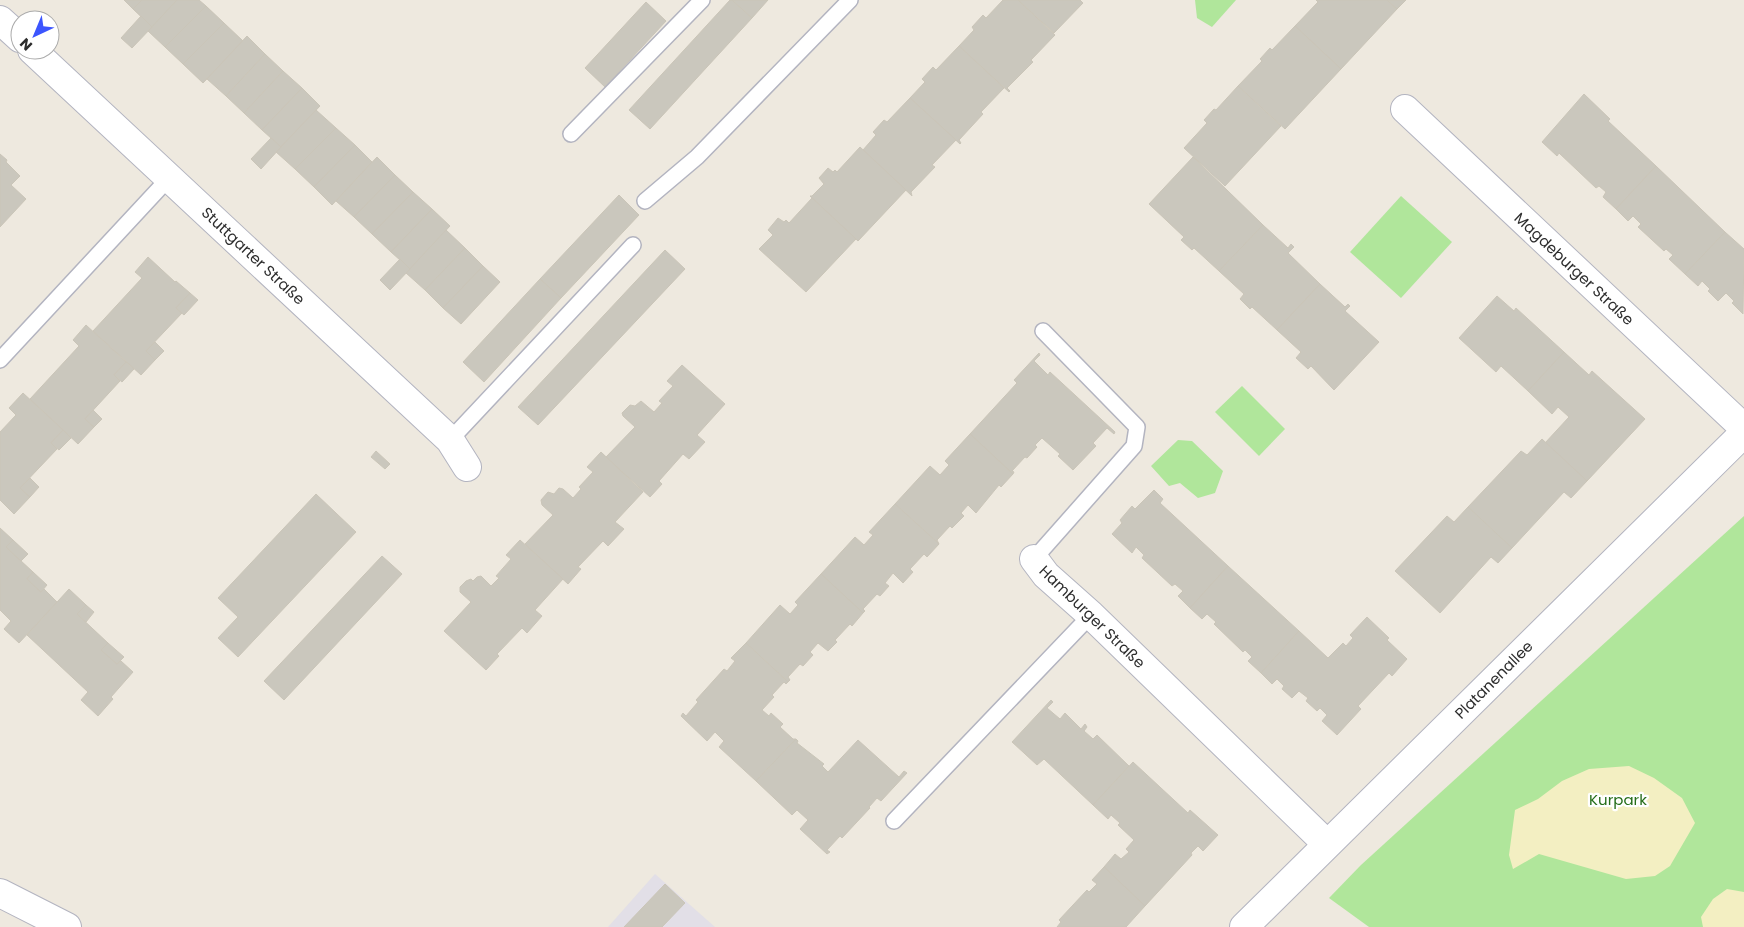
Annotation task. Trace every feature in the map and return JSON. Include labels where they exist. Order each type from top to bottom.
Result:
[{"type":"street","points":[[0,20],[10,29]]},
{"type":"street","name":"Stuttgarter Straße","points":[[43,60],[450,440],[467,467]]},
{"type":"street","name":"Magdeburger Straße","points":[[1405,109],[1744,428]]},
{"type":"street","name":"Platanenallee","points":[[1244,927],[1744,433]]},
{"type":"street","name":"Hamburger Straße","points":[[1034,559],[1046,575],[1328,844]]},
{"type":"street","points":[[0,893],[67,927]]},
{"type":"lane","points":[[571,134],[702,0]]},
{"type":"lane","points":[[645,201],[697,157],[850,0]]},
{"type":"lane","points":[[0,360],[169,178]]},
{"type":"lane","points":[[450,440],[633,245]]},
{"type":"lane","name":"Hamburger Straße","points":[[1034,559],[1134,446],[1137,427],[1043,331]]},
{"type":"lane","points":[[894,821],[1090,615]]},
{"type":"shaded area","points":[[655,874],[715,927],[608,927]]},
{"type":"green space","points":[[1195,0],[1236,0],[1212,27],[1197,18]]},
{"type":"green space","points":[[1401,196],[1452,242],[1401,298],[1350,252]]},
{"type":"green space","points":[[1242,386],[1285,429],[1259,456],[1215,412]]},
{"type":"green space","points":[[1178,440],[1192,441],[1223,471],[1215,493],[1198,498],[1180,483],[1169,486],[1151,466]]},
{"type":"green space","name":"Kurpark","points":[[1744,516],[1744,927],[1369,927],[1329,898],[1361,865]]},
{"type":"sand","points":[[1629,766],[1654,778],[1682,798],[1695,823],[1670,866],[1655,876],[1626,879],[1539,854],[1513,869],[1509,855],[1515,810],[1538,799],[1562,781],[1589,769]]},
{"type":"sand","points":[[1727,889],[1744,892],[1744,927],[1703,927],[1701,917],[1713,899]]},
{"type":"building","points":[[124,0],[142,0],[133,9]]},
{"type":"building","points":[[142,0],[177,0],[152,27],[133,9]]},
{"type":"building","points":[[177,0],[199,0],[206,6],[165,47],[148,31]]},
{"type":"building","points":[[730,0],[752,18],[650,129],[629,110]]},
{"type":"building","points":[[732,0],[768,0],[752,18]]},
{"type":"building","points":[[1003,0],[1018,0],[1055,35],[1031,60],[1033,62],[1007,88],[1009,92],[959,46],[974,30],[972,27],[983,15],[986,18]]},
{"type":"building","points":[[1018,0],[1080,0],[1083,3],[1054,33]]},
{"type":"building","points":[[1316,0],[1387,0],[1397,9],[1341,69],[1295,26],[1318,2]]},
{"type":"building","points":[[1387,0],[1406,0],[1397,9]]},
{"type":"building","points":[[646,2],[666,21],[605,87],[585,68]]},
{"type":"building","points":[[206,6],[224,23],[183,64],[165,47]]},
{"type":"building","points":[[141,16],[152,27],[132,48],[121,38]]},
{"type":"building","points":[[224,23],[243,41],[203,83],[183,64]]},
{"type":"building","points":[[1295,26],[1341,69],[1285,129],[1238,86],[1262,61],[1260,59],[1270,48],[1272,50]]},
{"type":"building","points":[[247,36],[265,54],[226,96],[207,79]]},
{"type":"building","points":[[959,46],[1004,88],[981,112],[983,114],[959,140],[960,144],[910,98],[925,82],[922,79],[933,67],[936,70]]},
{"type":"building","points":[[265,54],[283,71],[244,113],[226,96]]},
{"type":"building","points":[[283,71],[302,88],[262,130],[244,113]]},
{"type":"building","points":[[1238,86],[1281,126],[1225,186],[1184,148],[1207,123],[1204,120]]},
{"type":"building","points":[[302,88],[320,106],[281,147],[262,130]]},
{"type":"building","points":[[1584,94],[1610,119],[1608,121],[1656,166],[1616,209],[1603,197],[1606,192],[1599,186],[1596,188],[1559,153],[1557,156],[1542,142]]},
{"type":"building","points":[[910,98],[956,140],[932,165],[935,167],[911,192],[912,196],[863,150],[876,135],[873,132],[884,120],[887,122]]},
{"type":"building","points":[[316,110],[336,128],[295,169],[276,152]]},
{"type":"building","points":[[336,128],[355,145],[314,187],[295,169]]},
{"type":"building","points":[[271,138],[281,147],[261,169],[251,159]]},
{"type":"building","points":[[355,145],[372,162],[332,205],[314,187]]},
{"type":"building","points":[[860,147],[906,190],[858,241],[810,196],[824,184],[819,178],[828,168],[833,172],[835,170],[837,172]]},
{"type":"building","points":[[0,154],[20,176],[11,185],[26,199],[0,227]]},
{"type":"building","points":[[377,157],[395,175],[354,217],[336,201]]},
{"type":"building","points":[[1193,157],[1263,225],[1219,271],[1194,248],[1192,250],[1181,240],[1184,237],[1149,204]]},
{"type":"building","points":[[1656,166],[1725,232],[1685,274],[1669,259],[1673,255],[1666,249],[1664,251],[1638,227],[1641,224],[1633,216],[1628,221],[1616,209]]},
{"type":"building","points":[[395,175],[413,192],[372,234],[354,217]]},
{"type":"building","points":[[413,192],[432,209],[391,252],[372,234]]},
{"type":"building","points":[[619,195],[639,215],[561,298],[540,279]]},
{"type":"building","points":[[812,198],[856,239],[806,292],[759,249],[773,235],[768,230],[778,218],[789,223]]},
{"type":"building","points":[[432,209],[450,226],[410,269],[391,252]]},
{"type":"building","points":[[1263,225],[1288,248],[1291,244],[1294,247],[1288,253],[1320,284],[1277,330],[1252,307],[1250,309],[1240,299],[1244,294],[1219,271]]},
{"type":"building","points":[[446,230],[465,248],[425,290],[406,273]]},
{"type":"building","points":[[1725,232],[1744,249],[1743,314],[1732,303],[1734,301],[1726,293],[1718,301],[1708,291],[1710,289],[1702,281],[1698,286],[1685,274]]},
{"type":"building","points":[[465,248],[483,266],[443,308],[425,290]]},
{"type":"building","points":[[665,250],[685,269],[538,425],[518,407]]},
{"type":"building","points":[[148,257],[190,293],[176,308],[182,313],[146,351],[155,360],[141,375],[93,331],[142,278],[135,272]]},
{"type":"building","points":[[400,259],[410,269],[390,290],[380,280]]},
{"type":"building","points":[[483,266],[500,282],[461,324],[443,308]]},
{"type":"building","points":[[540,279],[561,298],[484,382],[463,362]]},
{"type":"building","points":[[1320,284],[1345,307],[1348,304],[1350,306],[1345,311],[1379,342],[1334,390],[1311,366],[1308,369],[1296,358],[1301,352],[1277,330]]},
{"type":"building","points":[[190,293],[198,300],[184,315],[176,308]]},
{"type":"building","points":[[1497,296],[1514,311],[1516,308],[1564,352],[1528,391],[1501,366],[1496,372],[1459,338]]},
{"type":"building","points":[[86,325],[126,362],[114,375],[120,381],[85,419],[94,427],[78,444],[30,399],[79,346],[73,340]]},
{"type":"building","points":[[155,342],[164,351],[155,360],[146,351]]},
{"type":"building","points":[[1564,352],[1589,375],[1592,371],[1645,419],[1587,481],[1545,443],[1569,417],[1558,407],[1552,414],[1528,391]]},
{"type":"building","points":[[1039,353],[1040,355],[1034,361],[1048,375],[1050,372],[1115,432],[1114,434],[1107,428],[1093,443],[1096,446],[1073,470],[1058,456],[1060,454],[1042,438],[1027,458],[1025,457],[1012,471],[1014,472],[1013,474],[970,434],[1017,383],[1014,380]]},
{"type":"building","points":[[126,362],[134,369],[122,382],[114,375]]},
{"type":"building","points":[[682,365],[725,404],[697,435],[705,442],[689,459],[683,454],[659,481],[662,484],[650,497],[606,457],[635,427],[622,413],[630,405],[635,406],[641,401],[654,412],[662,403],[659,401],[673,386],[667,381]]},
{"type":"building","points":[[23,393],[63,430],[51,443],[57,449],[20,488],[30,497],[14,514],[0,500],[0,432],[16,415],[9,408]]},
{"type":"building","points":[[93,410],[102,419],[94,427],[85,419]]},
{"type":"building","points":[[63,430],[71,438],[59,450],[51,443]]},
{"type":"building","points":[[970,434],[1013,474],[1001,487],[999,485],[976,513],[968,505],[961,513],[964,516],[952,528],[950,526],[937,540],[939,544],[895,504],[930,466],[940,475],[949,465],[945,461]]},
{"type":"building","points":[[1542,439],[1587,481],[1571,498],[1564,492],[1512,548],[1468,507],[1521,451],[1527,455]]},
{"type":"building","points":[[376,451],[390,464],[385,469],[371,457]]},
{"type":"building","points":[[601,452],[643,492],[615,522],[624,529],[608,546],[603,541],[578,567],[581,569],[568,584],[525,544],[553,515],[542,505],[541,500],[548,492],[554,494],[559,488],[563,489],[573,498],[581,489],[579,487],[593,472],[587,467]]},
{"type":"building","points":[[30,478],[39,487],[30,497],[20,488]]},
{"type":"building","points":[[1154,490],[1163,499],[1160,503],[1228,566],[1190,608],[1178,596],[1183,591],[1175,584],[1172,586],[1142,558],[1144,555],[1136,547],[1132,553],[1112,534],[1122,523],[1120,520],[1132,506],[1135,509]]},
{"type":"building","points":[[316,494],[356,532],[238,657],[218,638],[238,617],[218,598]]},
{"type":"building","points":[[895,504],[939,544],[927,557],[924,554],[910,569],[913,572],[903,583],[893,573],[885,583],[889,586],[880,596],[877,594],[863,609],[865,611],[863,613],[821,574],[855,537],[864,545],[873,535],[869,532]]},
{"type":"building","points":[[1468,507],[1512,548],[1498,563],[1491,557],[1440,613],[1395,571],[1447,516],[1454,522]]},
{"type":"building","points":[[0,528],[13,540],[6,547],[33,572],[27,579],[41,592],[44,589],[57,602],[19,643],[4,629],[11,621],[0,610]]},
{"type":"building","points":[[13,540],[28,554],[21,561],[6,547]]},
{"type":"building","points":[[520,540],[563,579],[535,610],[542,616],[527,633],[522,628],[497,654],[499,656],[486,670],[444,631],[471,602],[460,592],[460,587],[466,581],[471,579],[473,581],[481,576],[491,586],[499,578],[496,576],[511,559],[506,555]]},
{"type":"building","points":[[382,556],[402,574],[284,700],[264,681]]},
{"type":"building","points":[[1228,566],[1299,631],[1261,673],[1248,661],[1252,657],[1245,650],[1243,652],[1214,624],[1216,622],[1207,614],[1202,619],[1190,608]]},
{"type":"building","points":[[33,572],[47,585],[41,592],[27,579]]},
{"type":"building","points":[[821,574],[863,613],[852,626],[850,624],[835,640],[837,642],[828,651],[818,643],[810,652],[813,655],[803,666],[800,664],[788,677],[790,680],[788,682],[746,643],[780,605],[790,614],[798,605],[795,602]]},
{"type":"building","points":[[69,589],[86,605],[77,614],[108,643],[101,650],[117,664],[121,661],[133,672],[111,697],[113,699],[98,716],[81,700],[88,692],[27,635]]},
{"type":"building","points":[[86,605],[94,612],[86,622],[77,614]]},
{"type":"building","points":[[1367,617],[1407,659],[1392,676],[1389,673],[1358,706],[1361,709],[1337,735],[1322,721],[1327,715],[1320,708],[1317,711],[1306,701],[1308,698],[1299,691],[1292,698],[1282,689],[1284,686],[1277,679],[1272,684],[1261,673],[1299,631],[1328,658],[1343,643],[1346,646],[1353,638],[1350,635]]},
{"type":"building","points":[[108,643],[124,657],[117,664],[101,650]]},
{"type":"building","points":[[746,643],[788,682],[786,684],[784,682],[762,710],[769,716],[771,713],[783,724],[780,727],[793,739],[796,739],[756,781],[719,747],[724,741],[715,732],[707,741],[681,716],[683,713],[686,716],[698,702],[696,700],[724,669],[727,671],[735,661],[731,658]]},
{"type":"building","points":[[1051,700],[1053,702],[1047,708],[1060,719],[1065,713],[1081,729],[1085,724],[1087,727],[1084,731],[1093,739],[1097,735],[1129,766],[1093,805],[1044,759],[1037,765],[1012,742]]},
{"type":"building","points":[[796,739],[797,743],[824,764],[822,766],[828,772],[858,740],[899,777],[904,771],[907,773],[881,801],[877,798],[842,838],[840,836],[827,850],[830,852],[827,854],[800,829],[808,820],[797,810],[792,815],[756,781]]},
{"type":"building","points":[[1133,762],[1188,813],[1190,810],[1218,835],[1203,851],[1198,846],[1145,906],[1104,867],[1115,854],[1121,859],[1129,852],[1126,849],[1134,840],[1118,825],[1120,823],[1111,815],[1108,819],[1093,805]]},
{"type":"building","points":[[1104,867],[1145,906],[1126,927],[1057,927],[1061,922],[1059,920],[1087,890],[1089,892],[1097,884],[1092,880]]},
{"type":"building","points":[[665,884],[685,903],[662,927],[624,927]]}]
